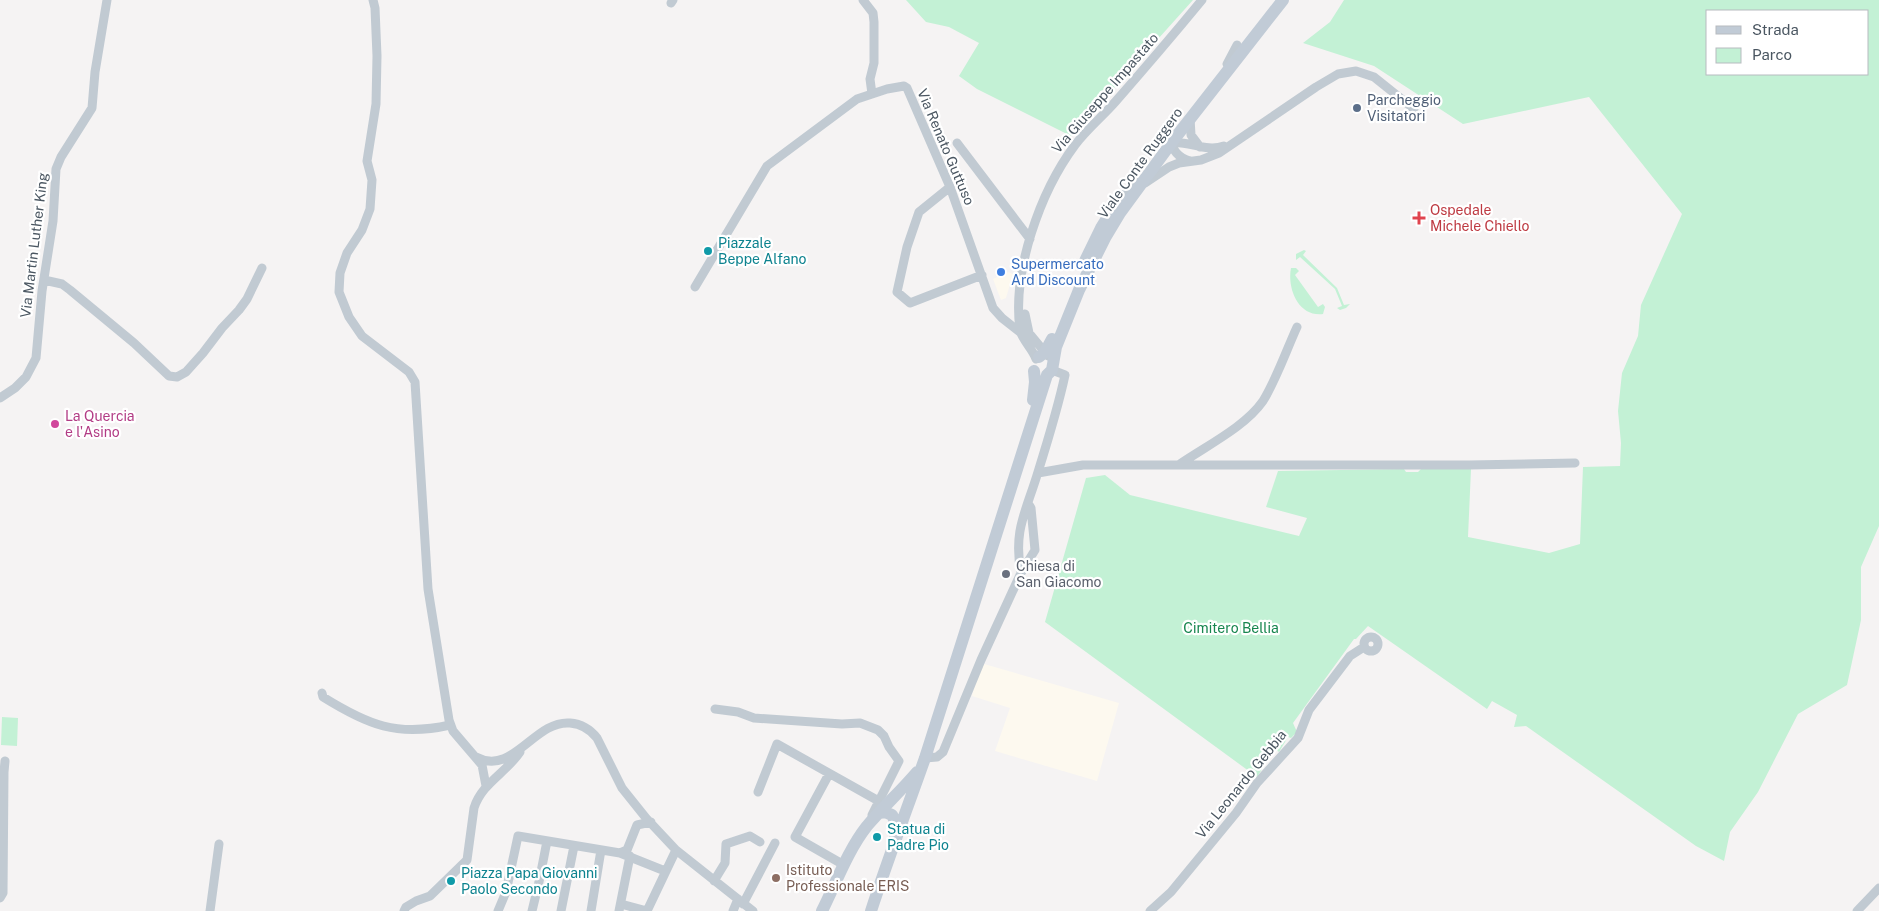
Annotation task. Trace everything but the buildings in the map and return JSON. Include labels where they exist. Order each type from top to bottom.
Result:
[{"type":"main road","name":"Viale Conte Ruggero","points":[[1044,363],[1091,246],[1101,228],[1122,197],[1237,45],[1274,0]]},
{"type":"main road","name":"Viale Conte Ruggero","points":[[1044,363],[1056,347],[1079,290],[1104,238],[1190,118],[1283,0]]},
{"type":"main road","points":[[871,911],[895,838],[904,819],[924,761],[1023,451],[1044,363]]},
{"type":"main road","points":[[822,911],[844,864],[866,827],[881,806],[905,787],[924,761]]},
{"type":"main road","points":[[881,806],[894,819],[895,838]]},
{"type":"street","name":"Via Martin Luther King","points":[[0,398],[15,388],[26,377],[36,358],[44,280],[53,221],[56,169],[61,157],[92,108],[95,72],[107,0]]},
{"type":"street","points":[[373,0],[377,56],[376,104],[367,162],[372,180],[370,209],[362,230],[348,252],[340,273],[338,292],[349,317],[362,336],[408,372],[414,382],[428,589],[450,725],[464,745],[482,765],[486,786]]},
{"type":"street","points":[[863,0],[873,13],[874,22],[874,62],[870,79],[872,94]]},
{"type":"street","name":"Via Giuseppe Impastato","points":[[1020,286],[1030,239],[1046,191],[1065,159],[1076,143],[1115,102],[1202,0]]},
{"type":"street","points":[[1190,161],[1180,157],[1173,149],[1173,136],[1228,64],[1237,45]]},
{"type":"street","points":[[1139,187],[1169,167],[1184,162],[1209,158],[1331,77],[1348,72],[1364,73],[1374,77],[1414,109]]},
{"type":"street","name":"Via Renato Guttuso","points":[[695,287],[767,166],[857,100],[900,85],[907,88],[950,188],[993,308],[1002,318],[1021,332]]},
{"type":"street","points":[[1190,118],[1191,135],[1200,147]]},
{"type":"street","points":[[957,142],[1030,239]]},
{"type":"street","points":[[1122,197],[1137,182],[1167,144],[1172,142],[1212,149],[1234,143]]},
{"type":"street","points":[[950,188],[919,212],[907,247],[897,292],[910,303],[982,275]]},
{"type":"street","points":[[44,280],[62,284],[134,343],[169,376],[178,378],[192,366],[239,310],[262,268]]},
{"type":"street","points":[[1020,286],[1026,325],[1044,363]]},
{"type":"street","points":[[1020,286],[1019,311],[1021,332],[1044,363],[1065,375],[1038,473],[1021,521],[1017,544],[1021,574]]},
{"type":"street","points":[[1180,465],[1229,432],[1263,401],[1297,327]]},
{"type":"street","points":[[1038,473],[1083,465],[1469,465],[1575,463]]},
{"type":"street","points":[[924,761],[936,757],[943,752],[970,684],[1021,574],[1035,550],[1031,508],[1028,503]]},
{"type":"street","name":"Via Leonardo Gebbia","points":[[1150,911],[1171,892],[1236,814],[1257,783],[1298,738],[1309,710],[1350,656],[1364,647]]},
{"type":"street","points":[[322,693],[323,698],[372,724],[397,730],[435,728],[450,725]]},
{"type":"street","points":[[715,708],[738,712],[754,718],[842,724],[860,723],[878,730],[899,760],[881,806],[777,744],[758,792]]},
{"type":"street","points":[[476,757],[482,760],[500,760],[510,756],[553,725],[563,723],[583,726],[597,738],[622,788],[676,850],[753,911]]},
{"type":"street","points":[[404,911],[416,901],[430,896],[467,860],[474,808],[486,786],[515,759],[524,746]]},
{"type":"street","points":[[0,898],[3,894],[5,761]]},
{"type":"street","points":[[830,774],[794,836],[844,864]]},
{"type":"street","points":[[620,853],[627,850],[638,825],[651,822]]},
{"type":"street","points":[[498,911],[506,892],[518,836],[620,853],[665,870]]},
{"type":"street","points":[[714,881],[724,863],[726,844],[750,836],[760,842]]},
{"type":"street","points":[[532,911],[540,882],[546,841]]},
{"type":"street","points":[[732,911],[740,902],[775,843]]},
{"type":"street","points":[[210,911],[219,844]]},
{"type":"street","points":[[561,911],[574,846]]},
{"type":"street","points":[[591,911],[601,850]]},
{"type":"street","points":[[630,856],[620,908],[647,911],[676,850]]},
{"type":"street","points":[[1857,911],[1879,888]]},
{"type":"shaded area","points":[[1008,272],[1013,274],[1006,298],[1001,300],[993,279]]},
{"type":"shaded area","points":[[984,664],[1119,703],[1097,781],[995,751],[1010,708],[972,696],[976,681]]},
{"type":"green space","points":[[906,0],[1193,0],[1071,136],[977,89],[959,76],[979,43],[949,27],[926,22]]},
{"type":"green space","name":"Cimitero Bellia","points":[[1344,0],[1879,0],[1879,526],[1861,567],[1861,620],[1847,685],[1798,714],[1758,792],[1730,832],[1724,861],[1696,846],[1526,726],[1514,727],[1517,715],[1492,701],[1487,709],[1368,626],[1354,639],[1293,723],[1297,732],[1291,738],[1288,737],[1279,752],[1275,749],[1257,777],[1045,622],[1086,478],[1105,475],[1130,495],[1299,536],[1307,518],[1266,507],[1278,471],[1404,469],[1406,472],[1418,472],[1421,469],[1471,469],[1468,537],[1549,553],[1580,544],[1583,467],[1620,466],[1621,443],[1618,411],[1622,373],[1638,336],[1641,305],[1682,214],[1589,97],[1463,124],[1374,66],[1303,43],[1330,22]]},
{"type":"green space","points":[[1304,250],[1306,251],[1303,255],[1337,288],[1344,305],[1350,304],[1346,308],[1340,310],[1337,308],[1342,306],[1335,289],[1300,257],[1296,260],[1296,254]]},
{"type":"green space","points":[[1291,268],[1296,268],[1299,271],[1295,275],[1318,307],[1323,304],[1325,307],[1323,314],[1314,314],[1307,311],[1296,300],[1291,284]]},
{"type":"green space","points":[[2,717],[18,718],[17,746],[1,745]]},
{"type":"place","name":"Parcheggio Visitatori","points":[[1357,108]]},
{"type":"place","name":"Ospedale Michele Chiello","points":[[1419,218]]},
{"type":"place","name":"Piazzale Beppe Alfano","points":[[708,251]]},
{"type":"place","name":"Supermercato Ard Discount","points":[[1001,272]]},
{"type":"place","name":"La Quercia e l'Asino","points":[[55,424]]},
{"type":"place","name":"Chiesa di San Giacomo","points":[[1006,574]]},
{"type":"place","name":"Statua di Padre Pio","points":[[877,837]]},
{"type":"place","name":"Istituto Professionale ERIS","points":[[776,878]]},
{"type":"place","name":"Piazza Papa Giovanni Paolo Secondo","points":[[451,881]]}]
